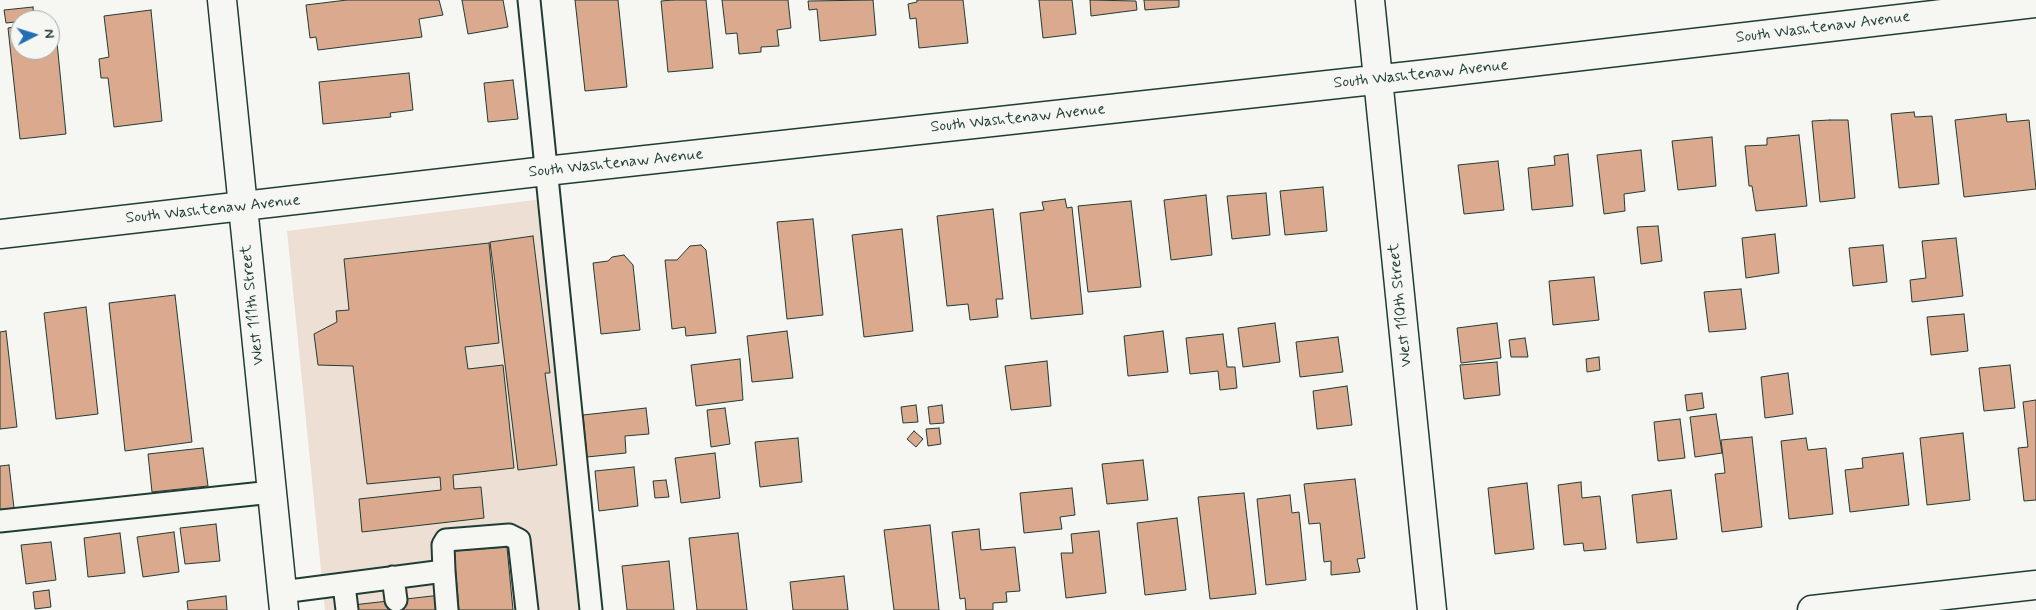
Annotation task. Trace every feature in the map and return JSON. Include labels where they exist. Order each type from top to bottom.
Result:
[{"type":"street","name":"West 111th Street","points":[[222,0],[283,601]]},
{"type":"street","name":"West 110th Street","points":[[1370,0],[1432,610]]},
{"type":"street","name":"South Washtenaw Avenue","points":[[0,234],[2036,4]]},
{"type":"street","points":[[1812,610],[2036,585]]},
{"type":"lane","points":[[529,0],[591,610]]},
{"type":"lane","points":[[0,521],[272,492]]},
{"type":"lane","points":[[448,610],[443,545],[446,540],[509,535],[519,540],[527,610]]},
{"type":"lane","points":[[283,601],[344,585],[444,571]]},
{"type":"lane","points":[[393,578],[396,600]]},
{"type":"lane","points":[[344,585],[347,610]]},
{"type":"shaded area","points":[[559,197],[603,610],[325,610],[287,231]]},
{"type":"building","points":[[347,0],[439,0],[443,15],[419,19],[422,37],[318,50],[316,37],[310,38],[306,5]]},
{"type":"building","points":[[462,0],[503,0],[508,27],[468,34]]},
{"type":"building","points":[[575,0],[618,0],[627,87],[585,91]]},
{"type":"building","points":[[706,0],[713,68],[668,72],[661,1]]},
{"type":"building","points":[[722,0],[788,0],[791,28],[777,30],[779,46],[761,47],[761,52],[739,54],[737,33],[726,34]]},
{"type":"building","points":[[873,0],[876,35],[820,41],[817,9],[809,10],[808,1]]},
{"type":"building","points":[[917,0],[963,0],[968,43],[919,48],[916,18],[910,19],[908,4],[917,2]]},
{"type":"building","points":[[1039,0],[1072,0],[1076,34],[1043,38]]},
{"type":"building","points":[[1090,0],[1136,1],[1137,10],[1091,16]]},
{"type":"building","points":[[1144,0],[1179,0],[1179,7],[1145,10]]},
{"type":"building","points":[[33,7],[33,10],[10,10],[10,23],[6,23],[4,10]]},
{"type":"building","points":[[151,10],[162,121],[114,127],[108,78],[101,78],[99,59],[109,57],[104,16]]},
{"type":"building","points":[[8,28],[10,28],[10,46]]},
{"type":"building","points":[[11,60],[59,60],[66,134],[20,139]]},
{"type":"building","points":[[409,73],[413,110],[390,113],[391,117],[323,124],[319,82]]},
{"type":"building","points":[[513,80],[518,119],[488,122],[484,83]]},
{"type":"building","points":[[1914,112],[1915,117],[1932,116],[1939,184],[1899,188],[1891,114]]},
{"type":"building","points":[[2006,114],[2007,122],[2029,120],[2036,189],[1964,197],[1955,120]]},
{"type":"building","points":[[1848,120],[1855,198],[1820,202],[1812,121]]},
{"type":"building","points":[[1799,135],[1807,206],[1756,211],[1752,186],[1749,186],[1745,146],[1767,145],[1767,138]]},
{"type":"building","points":[[1712,137],[1716,186],[1678,190],[1672,141]]},
{"type":"building","points":[[1641,150],[1645,191],[1624,194],[1625,211],[1604,214],[1597,155]]},
{"type":"building","points":[[1568,154],[1573,206],[1532,210],[1528,168],[1555,165],[1554,156]]},
{"type":"building","points":[[1498,161],[1504,210],[1464,214],[1458,165]]},
{"type":"building","points":[[1323,187],[1327,231],[1285,235],[1280,191]]},
{"type":"building","points":[[1266,193],[1270,235],[1232,239],[1227,196]]},
{"type":"building","points":[[1206,195],[1212,255],[1171,260],[1164,200]]},
{"type":"building","points":[[1065,199],[1067,208],[1072,207],[1083,314],[1031,319],[1020,213],[1044,210],[1042,202]]},
{"type":"building","points":[[1131,201],[1141,287],[1088,292],[1078,206]]},
{"type":"building","points":[[993,209],[1003,299],[996,299],[998,317],[970,320],[968,304],[947,306],[937,216]]},
{"type":"building","points":[[813,219],[823,315],[787,319],[777,222]]},
{"type":"building","points":[[1658,226],[1662,261],[1641,264],[1637,227]]},
{"type":"building","points":[[902,229],[913,331],[864,337],[852,235]]},
{"type":"building","points":[[1775,234],[1779,273],[1746,278],[1742,238]]},
{"type":"building","points":[[533,236],[550,373],[545,373],[557,465],[518,470],[490,242]]},
{"type":"building","points":[[1956,238],[1963,296],[1912,302],[1910,280],[1926,278],[1922,241]]},
{"type":"building","points":[[489,243],[499,343],[465,347],[468,369],[503,365],[514,468],[453,475],[454,489],[481,487],[484,518],[362,532],[359,499],[441,490],[440,477],[367,484],[353,366],[318,365],[314,334],[337,322],[336,311],[349,310],[344,259]]},
{"type":"building","points":[[701,245],[706,250],[716,333],[686,336],[685,327],[672,329],[665,260],[677,260],[690,246]]},
{"type":"building","points":[[1883,245],[1887,282],[1853,286],[1849,248]]},
{"type":"building","points":[[624,255],[633,265],[640,330],[601,334],[593,263],[608,261],[612,257]]},
{"type":"building","points":[[1594,277],[1599,320],[1553,325],[1549,281]]},
{"type":"building","points":[[1741,289],[1746,329],[1709,332],[1704,292]]},
{"type":"building","points":[[175,295],[192,442],[125,451],[109,303]]},
{"type":"building","points":[[86,307],[98,414],[56,419],[44,313]]},
{"type":"building","points":[[1964,314],[1968,351],[1931,355],[1927,317]]},
{"type":"building","points":[[1275,323],[1280,362],[1243,367],[1238,328]]},
{"type":"building","points":[[1497,323],[1501,358],[1461,363],[1457,328]]},
{"type":"building","points":[[6,331],[17,427],[0,429],[0,332]]},
{"type":"building","points":[[787,331],[793,378],[752,382],[747,336]]},
{"type":"building","points":[[1163,331],[1168,372],[1128,376],[1124,336]]},
{"type":"building","points":[[1223,334],[1227,367],[1235,367],[1237,388],[1220,390],[1218,371],[1190,374],[1186,338]]},
{"type":"building","points":[[1338,337],[1343,372],[1300,377],[1296,342]]},
{"type":"building","points":[[1525,338],[1528,357],[1511,357],[1509,340]]},
{"type":"building","points":[[1599,357],[1600,370],[1587,372],[1586,359]]},
{"type":"building","points":[[740,359],[743,400],[696,406],[691,365]]},
{"type":"building","points":[[1047,361],[1051,406],[1011,410],[1005,366]]},
{"type":"building","points":[[1497,362],[1500,395],[1464,399],[1460,365]]},
{"type":"building","points":[[2010,365],[2015,408],[1984,411],[1979,368]]},
{"type":"building","points":[[1788,373],[1793,414],[1765,418],[1761,377]]},
{"type":"building","points":[[1347,386],[1352,425],[1317,429],[1313,391]]},
{"type":"building","points":[[1702,393],[1704,408],[1687,411],[1685,395]]},
{"type":"building","points":[[2036,400],[2036,500],[2024,501],[2018,448],[2028,447],[2023,402]]},
{"type":"building","points":[[916,405],[918,422],[903,423],[901,407]]},
{"type":"building","points":[[942,405],[944,423],[930,424],[928,407]]},
{"type":"building","points":[[646,408],[649,434],[625,436],[626,453],[587,457],[583,415]]},
{"type":"building","points":[[725,408],[730,444],[711,447],[707,410]]},
{"type":"building","points":[[1716,414],[1722,453],[1695,457],[1690,417]]},
{"type":"building","points":[[1680,419],[1685,458],[1658,461],[1654,422]]},
{"type":"building","points":[[939,428],[941,444],[928,446],[926,429]]},
{"type":"building","points":[[914,431],[923,439],[916,447],[907,439]]},
{"type":"building","points":[[1963,433],[1970,500],[1927,505],[1920,438]]},
{"type":"building","points":[[1752,437],[1762,527],[1722,532],[1715,474],[1725,473],[1721,440]]},
{"type":"building","points":[[798,438],[802,482],[760,487],[755,442]]},
{"type":"building","points":[[1806,438],[1808,450],[1826,448],[1833,514],[1789,519],[1781,441]]},
{"type":"building","points":[[203,448],[208,486],[152,492],[148,454]]},
{"type":"building","points":[[715,453],[720,498],[681,503],[675,458]]},
{"type":"building","points":[[1903,453],[1909,505],[1850,512],[1845,470],[1863,468],[1862,458]]},
{"type":"building","points":[[1143,460],[1148,500],[1107,504],[1102,464]]},
{"type":"building","points":[[9,465],[14,508],[0,510],[0,466]]},
{"type":"building","points":[[634,467],[638,506],[599,511],[595,471]]},
{"type":"building","points":[[1355,479],[1365,558],[1357,559],[1360,572],[1331,575],[1331,561],[1324,562],[1320,523],[1309,524],[1304,484]]},
{"type":"building","points":[[666,480],[669,497],[655,498],[653,481]]},
{"type":"building","points":[[1581,482],[1582,498],[1600,496],[1606,549],[1584,551],[1583,543],[1564,545],[1558,485]]},
{"type":"building","points":[[1527,483],[1534,549],[1495,554],[1488,488]]},
{"type":"building","points":[[1072,488],[1075,515],[1060,517],[1062,529],[1024,533],[1020,493]]},
{"type":"building","points":[[1671,490],[1677,539],[1637,543],[1632,495]]},
{"type":"building","points":[[1244,493],[1256,594],[1210,599],[1198,497]]},
{"type":"building","points":[[1290,495],[1292,513],[1299,512],[1306,580],[1266,585],[1257,499]]},
{"type":"building","points":[[1177,518],[1186,590],[1145,595],[1137,523]]},
{"type":"building","points":[[216,524],[220,561],[185,564],[180,528]]},
{"type":"building","points":[[930,525],[939,610],[894,610],[884,530]]},
{"type":"building","points":[[979,529],[981,550],[1015,547],[1020,591],[1006,592],[1007,602],[993,603],[993,610],[966,610],[965,598],[960,599],[952,532]]},
{"type":"building","points":[[1099,531],[1106,593],[1066,598],[1061,553],[1073,553],[1071,534]]},
{"type":"building","points":[[174,532],[179,572],[143,577],[137,537]]},
{"type":"building","points":[[120,533],[125,573],[88,577],[84,538]]},
{"type":"building","points":[[738,533],[747,610],[697,610],[689,538]]},
{"type":"building","points":[[51,542],[56,580],[26,584],[21,545]]},
{"type":"building","points":[[507,547],[513,610],[459,610],[454,551]]},
{"type":"building","points":[[669,561],[674,610],[627,610],[622,566]]},
{"type":"building","points":[[844,576],[848,610],[793,610],[790,582]]},
{"type":"building","points":[[49,590],[51,607],[35,609],[33,592]]},
{"type":"building","points":[[441,595],[442,610],[353,610],[353,605]]},
{"type":"building","points":[[226,596],[227,610],[188,610],[187,601]]}]
